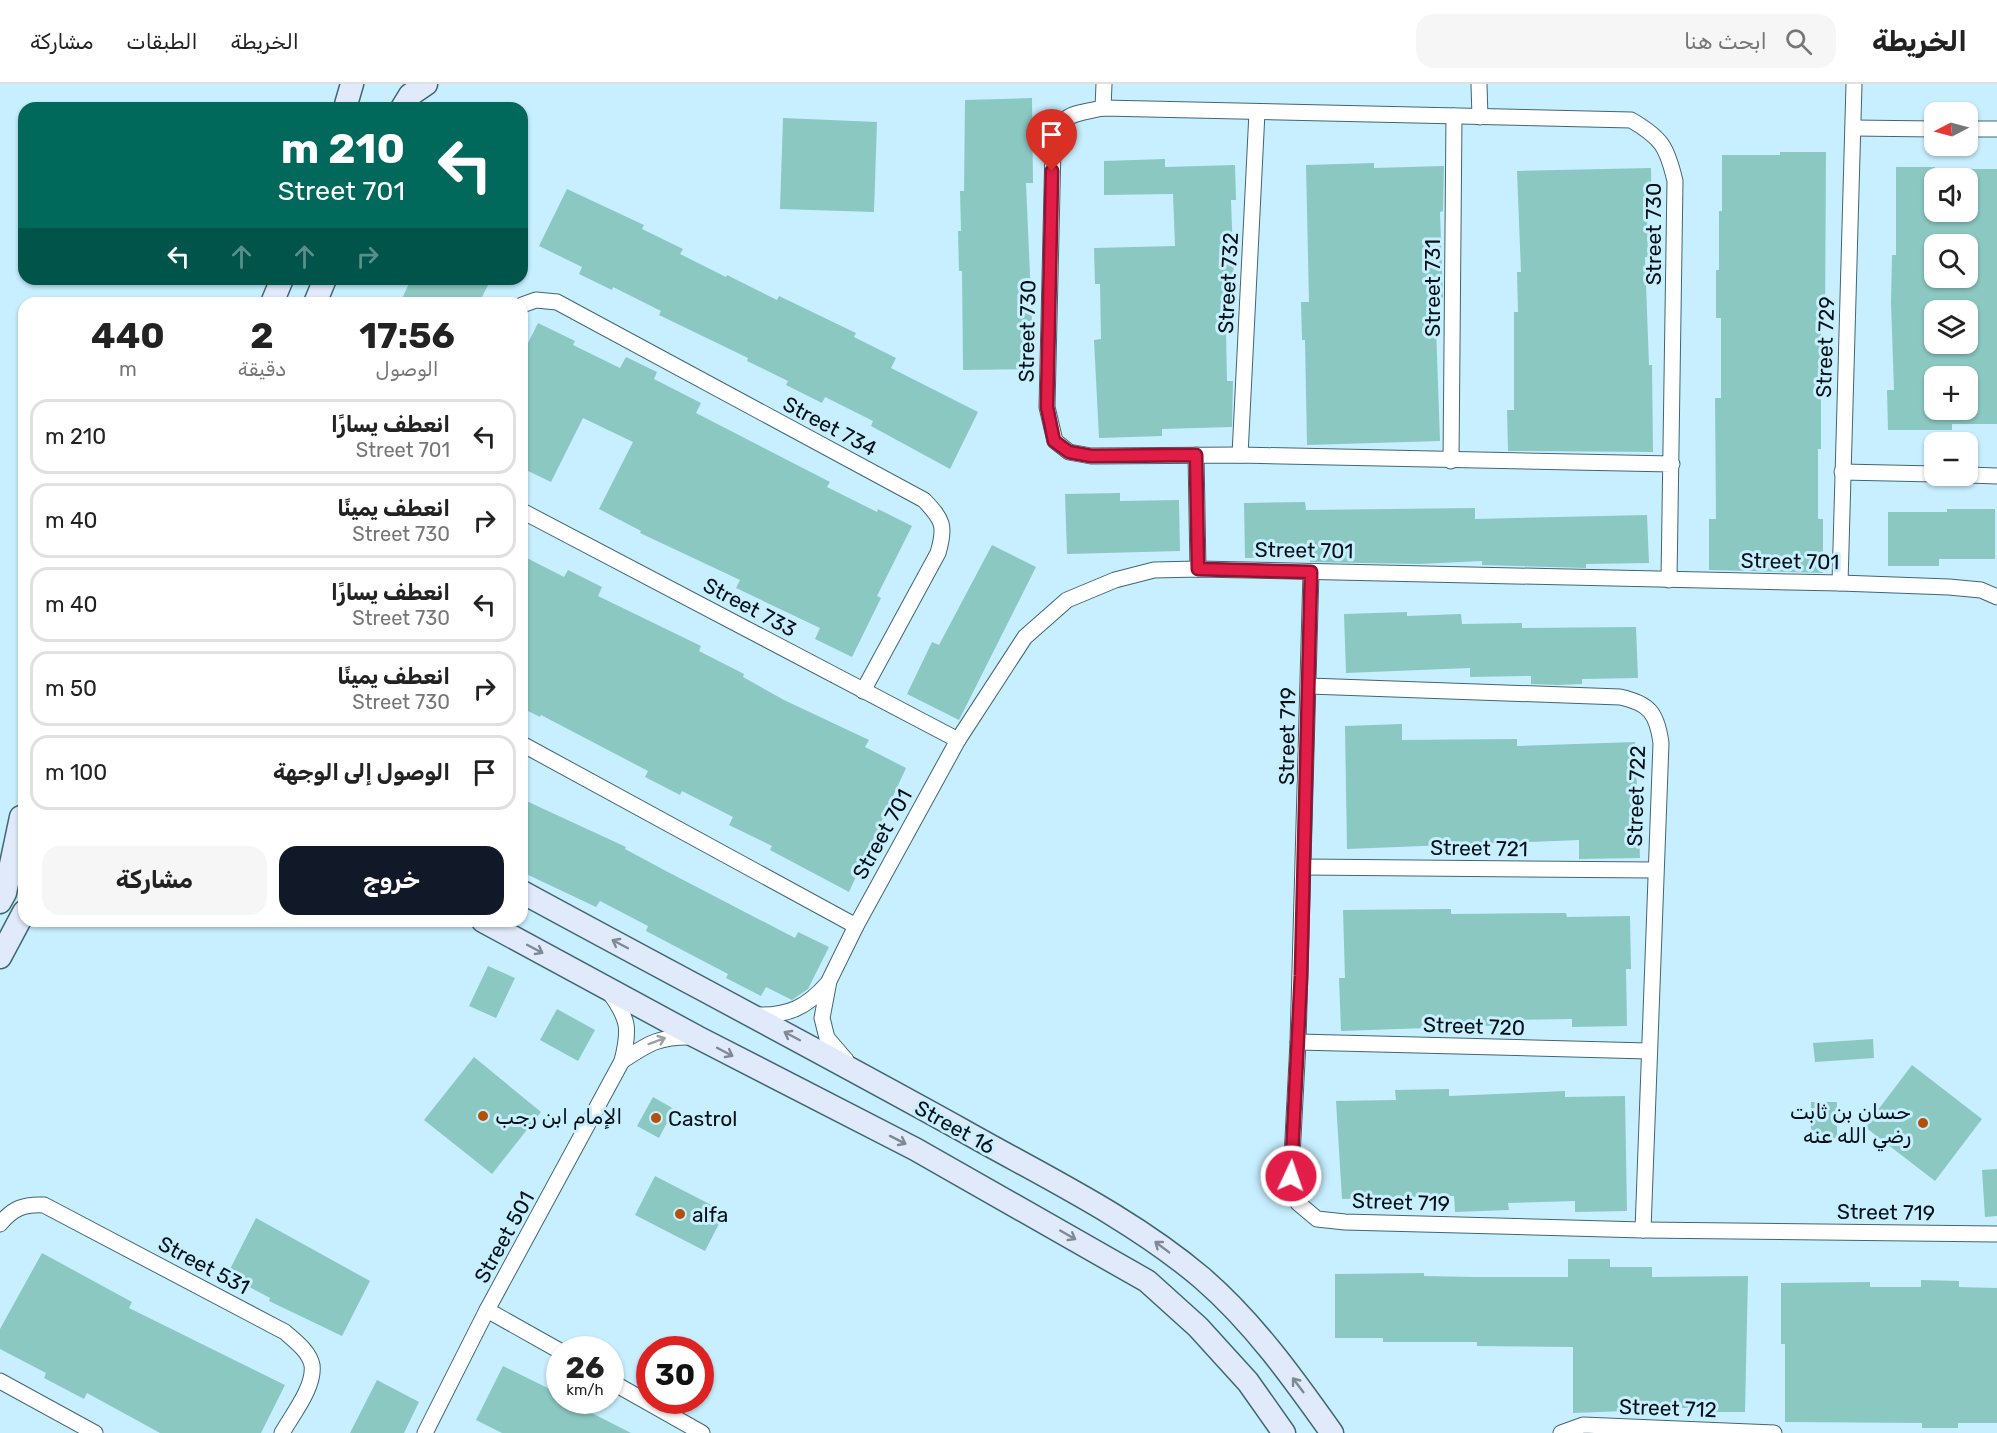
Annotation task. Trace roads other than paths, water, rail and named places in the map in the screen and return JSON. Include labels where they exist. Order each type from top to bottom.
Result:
[{"type":"street","points":[[346,102],[351,84]]},
{"type":"street","points":[[406,102],[410,95],[426,84]]},
{"type":"street","points":[[1103,108],[1104,84]]},
{"type":"street","points":[[1479,84],[1480,117]]},
{"type":"street","name":"Street 729","points":[[1845,84],[1853,121]]},
{"type":"street","name":"Street 729","points":[[1840,583],[1854,84]]},
{"type":"street","name":"Street 730","points":[[1669,580],[1672,464],[1675,181],[1667,150],[1654,133],[1631,120],[1103,108],[1067,116],[1057,127],[1053,147],[1047,407],[1054,441],[1069,452],[1091,456],[1240,455],[1672,464]]},
{"type":"street","name":"Street 732","points":[[1240,455],[1257,112]]},
{"type":"street","name":"Street 731","points":[[1451,460],[1454,116]]},
{"type":"street","points":[[1853,121],[1924,128]]},
{"type":"street","points":[[1978,129],[1997,129]]},
{"type":"street","name":"Street 734","points":[[528,302],[537,300],[557,302],[924,500],[940,516],[944,535],[938,554],[863,691]]},
{"type":"street","points":[[1196,455],[1198,569]]},
{"type":"street","points":[[1842,472],[1924,474]]},
{"type":"street","points":[[1978,475],[1997,476]]},
{"type":"street","name":"Street 733","points":[[528,514],[958,740]]},
{"type":"street","name":"Street 701","points":[[752,1015],[777,1016],[799,1009],[813,1000],[829,981],[856,926],[958,740],[1025,637],[1067,600],[1114,580],[1154,570],[1198,569],[1840,583],[1949,587],[1981,590],[1997,597]]},
{"type":"street","name":"Street 719","points":[[1311,572],[1304,867],[1291,1176],[1298,1203],[1317,1220],[1642,1230],[1997,1234]]},
{"type":"street","name":"Street 722","points":[[1309,686],[1620,697],[1640,701],[1650,711],[1658,725],[1661,743],[1654,870],[1642,1230]]},
{"type":"street","points":[[528,747],[856,926]]},
{"type":"street","points":[[0,855],[18,821]]},
{"type":"street","points":[[0,902],[5,893],[18,833]]},
{"type":"street","name":"Street 721","points":[[1304,867],[1654,870]]},
{"type":"street","name":"Street 16","points":[[528,895],[752,1015],[1084,1198],[1152,1240],[1203,1279],[1264,1342],[1332,1433]]},
{"type":"street","points":[[528,901],[547,906]]},
{"type":"street","points":[[0,957],[18,923]]},
{"type":"street","name":"Street 16","points":[[494,927],[697,1037],[915,1149],[1147,1281],[1198,1327],[1248,1382],[1284,1433]]},
{"type":"street","name":"Street 701","points":[[829,981],[822,1018],[827,1038],[837,1052],[861,1075]]},
{"type":"street","name":"Street 501","points":[[425,1433],[487,1310],[622,1062],[627,1042],[627,1022],[623,1011],[606,987]]},
{"type":"street","points":[[622,1062],[658,1040],[697,1037]]},
{"type":"street","name":"Street 720","points":[[1298,1042],[1648,1051]]},
{"type":"street","name":"Street 531","points":[[0,1224],[9,1213],[25,1204],[44,1205],[285,1332],[303,1347],[312,1364],[309,1382],[282,1433]]},
{"type":"street","points":[[487,1310],[546,1343]]},
{"type":"street","points":[[0,1380],[95,1433]]},
{"type":"street","points":[[624,1389],[702,1433]]},
{"type":"street","name":"Street 712","points":[[1561,1433],[1583,1425],[1774,1433]]},
{"type":"place","name":"الإمام ابن رجب","points":[[483,1116]]},
{"type":"place","name":"Castrol","points":[[656,1118]]},
{"type":"place","name":"حسان بن ثابت رضي الله عنه","points":[[1923,1123]]},
{"type":"place","name":"alfa","points":[[680,1214]]}]
